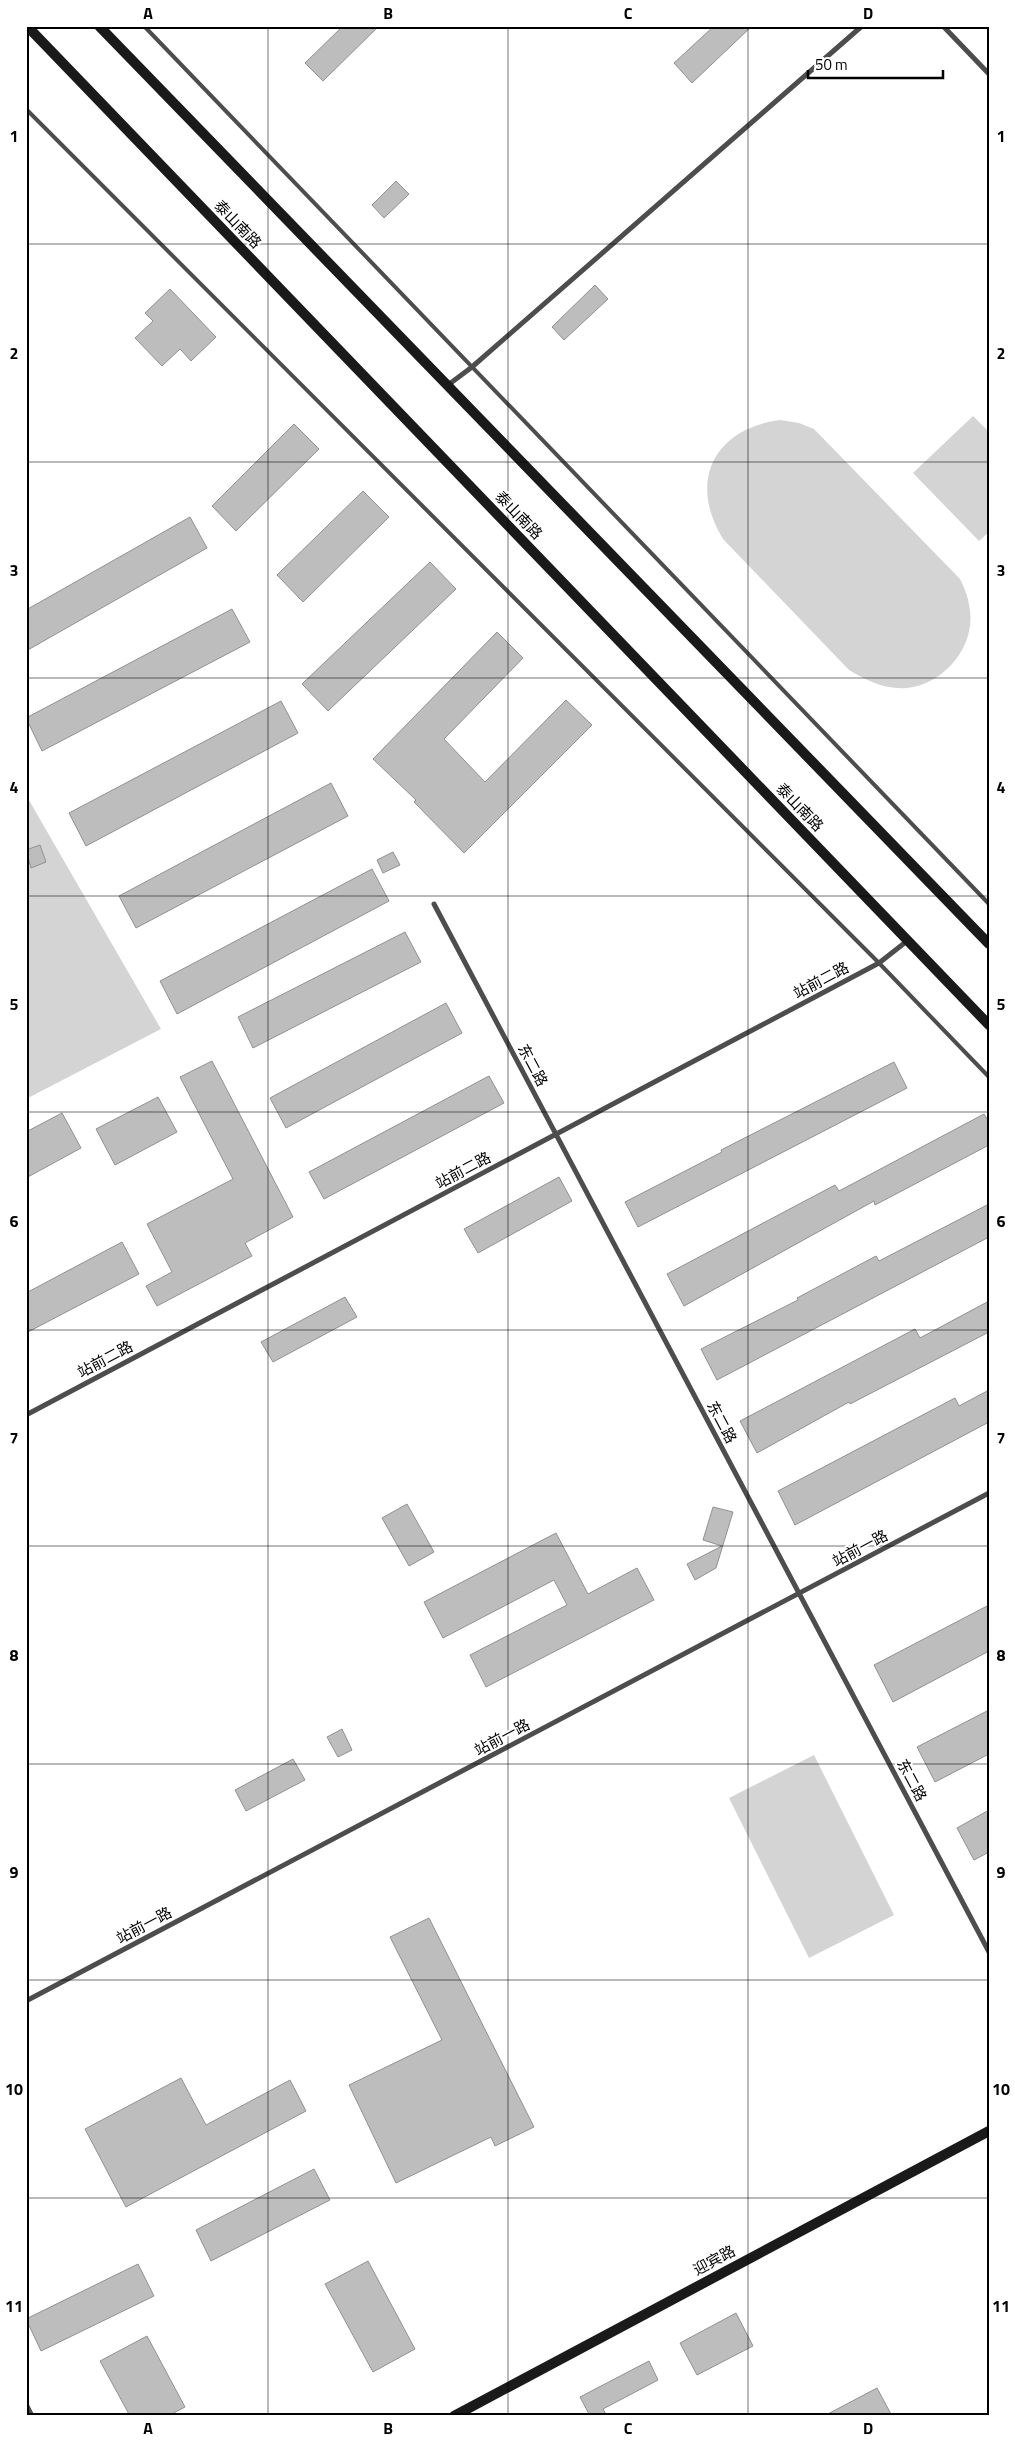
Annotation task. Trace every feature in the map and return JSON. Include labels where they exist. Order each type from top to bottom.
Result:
[{"type":"street","name":"泰山南路","points":[[27,26],[989,1026]]},
{"type":"street","points":[[99,26],[989,944]]},
{"type":"street","points":[[447,385],[472,367],[862,26]]},
{"type":"street","points":[[943,26],[989,74]]},
{"type":"street","name":"东二路","points":[[434,904],[989,1952]]},
{"type":"street","name":"站前二路","points":[[26,1415],[879,963],[907,941]]},
{"type":"street","name":"站前一路","points":[[26,2001],[800,1595],[989,1493]]},
{"type":"street","name":"迎宾路","points":[[454,2416],[989,2131]]},
{"type":"street","points":[[26,2404],[32,2416]]},
{"type":"lane","points":[[144,26],[989,904]]},
{"type":"lane","points":[[26,109],[879,963],[989,1077]]},
{"type":"shaded area","points":[[973,416],[989,432],[989,532],[979,541],[913,473]]},
{"type":"shaded area","points":[[780,420],[799,423],[814,429],[960,579],[968,602],[970,620],[968,634],[956,660],[934,679],[921,685],[899,688],[883,686],[869,681],[849,670],[723,539],[713,518],[708,498],[708,479],[713,462],[723,447],[738,434],[757,425]]},
{"type":"shaded area","points":[[26,795],[161,1029],[26,1099]]},
{"type":"shaded area","points":[[814,1755],[894,1915],[809,1958],[729,1798]]},
{"type":"building","points":[[343,26],[379,26],[323,81],[305,63]]},
{"type":"building","points":[[714,26],[752,26],[692,83],[674,63]]},
{"type":"building","points":[[396,181],[409,194],[384,218],[372,205]]},
{"type":"building","points":[[595,285],[608,299],[564,340],[552,327]]},
{"type":"building","points":[[170,289],[216,337],[191,361],[180,349],[162,366],[135,338],[153,321],[145,313]]},
{"type":"building","points":[[294,424],[319,449],[236,531],[212,506]]},
{"type":"building","points":[[363,491],[389,517],[303,602],[277,575]]},
{"type":"building","points":[[190,517],[207,548],[26,651],[26,610]]},
{"type":"building","points":[[430,562],[456,589],[328,711],[302,684]]},
{"type":"building","points":[[232,609],[250,642],[42,751],[26,718]]},
{"type":"building","points":[[497,632],[523,658],[444,739],[485,782],[566,700],[592,725],[464,853],[414,802],[416,800],[373,759]]},
{"type":"building","points":[[281,701],[298,733],[86,846],[69,813]]},
{"type":"building","points":[[331,783],[348,816],[136,928],[119,896]]},
{"type":"building","points":[[40,845],[46,862],[31,868],[26,850]]},
{"type":"building","points":[[393,852],[400,865],[383,873],[377,860]]},
{"type":"building","points":[[372,869],[389,901],[177,1014],[160,981]]},
{"type":"building","points":[[405,932],[421,962],[253,1048],[238,1017]]},
{"type":"building","points":[[446,1003],[462,1033],[286,1128],[270,1098]]},
{"type":"building","points":[[212,1061],[293,1217],[245,1243],[252,1256],[157,1306],[146,1286],[172,1272],[147,1224],[233,1179],[180,1077]]},
{"type":"building","points":[[894,1062],[907,1088],[638,1227],[625,1202],[722,1152],[721,1150]]},
{"type":"building","points":[[489,1076],[504,1103],[324,1199],[309,1172]]},
{"type":"building","points":[[158,1097],[177,1132],[115,1165],[96,1129]]},
{"type":"building","points":[[62,1113],[81,1148],[26,1178],[26,1132]]},
{"type":"building","points":[[984,1114],[989,1122],[989,1145],[875,1205],[874,1201],[684,1306],[667,1274],[835,1185],[839,1191]]},
{"type":"building","points":[[559,1177],[572,1201],[478,1253],[464,1229]]},
{"type":"building","points":[[989,1204],[989,1237],[717,1380],[701,1349],[798,1300],[797,1298],[876,1256],[879,1261]]},
{"type":"building","points":[[122,1242],[139,1274],[26,1333],[26,1293]]},
{"type":"building","points":[[345,1297],[357,1317],[273,1362],[261,1342]]},
{"type":"building","points":[[989,1301],[989,1332],[850,1404],[849,1402],[757,1453],[740,1421],[915,1329],[920,1338]]},
{"type":"building","points":[[989,1390],[989,1422],[795,1525],[778,1491],[955,1398],[959,1406]]},
{"type":"building","points":[[407,1504],[434,1552],[409,1566],[382,1518]]},
{"type":"building","points":[[713,1507],[733,1512],[716,1568],[695,1580],[687,1564],[722,1546],[703,1540]]},
{"type":"building","points":[[556,1533],[588,1594],[637,1568],[654,1600],[486,1687],[470,1655],[567,1605],[554,1580],[443,1638],[424,1602]]},
{"type":"building","points":[[989,1605],[989,1651],[893,1702],[874,1665]]},
{"type":"building","points":[[989,1710],[989,1754],[935,1782],[917,1747]]},
{"type":"building","points":[[342,1729],[352,1750],[338,1757],[327,1737]]},
{"type":"building","points":[[293,1759],[305,1780],[246,1811],[235,1790]]},
{"type":"building","points":[[989,1810],[989,1852],[974,1860],[957,1828]]},
{"type":"building","points":[[429,1918],[534,2127],[495,2146],[491,2137],[396,2183],[349,2085],[442,2040],[390,1937]]},
{"type":"building","points":[[181,2078],[206,2125],[290,2080],[306,2111],[126,2207],[85,2129]]},
{"type":"building","points":[[314,2169],[330,2200],[211,2261],[196,2230]]},
{"type":"building","points":[[368,2261],[415,2349],[373,2372],[325,2284]]},
{"type":"building","points":[[138,2264],[154,2296],[41,2351],[26,2319]]},
{"type":"building","points":[[736,2313],[753,2346],[697,2375],[680,2343]]},
{"type":"building","points":[[147,2336],[185,2407],[168,2416],[130,2416],[100,2361]]},
{"type":"building","points":[[649,2361],[658,2380],[603,2409],[607,2416],[590,2416],[580,2397]]},
{"type":"building","points":[[877,2388],[892,2416],[824,2416]]}]
